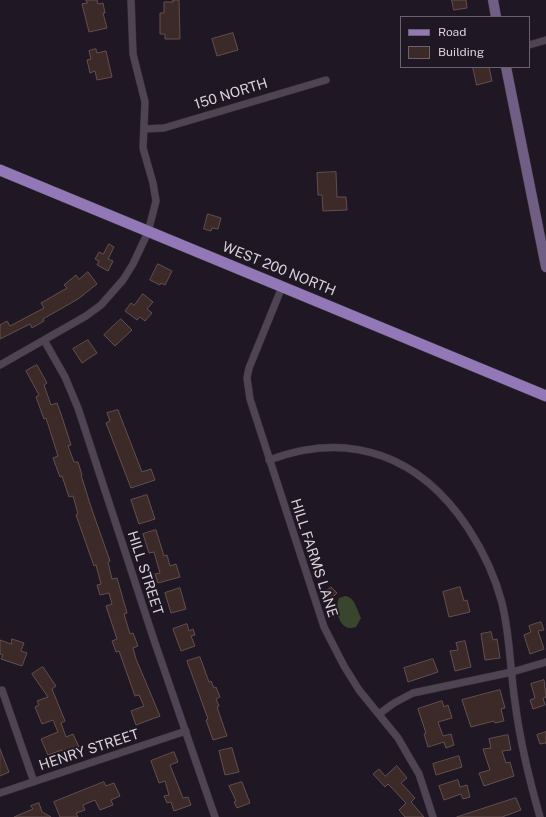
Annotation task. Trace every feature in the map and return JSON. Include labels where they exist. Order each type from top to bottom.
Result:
[{"type":"main road","name":"WEST 200 NORTH","points":[[0,170],[546,396]]},
{"type":"street","points":[[0,365],[86,316],[113,294],[134,264],[148,232],[156,201],[153,183],[143,148],[145,102],[133,54],[131,0]]},
{"type":"street","points":[[493,0],[496,16]]},
{"type":"street","points":[[530,45],[546,40]]},
{"type":"street","points":[[506,68],[546,267]]},
{"type":"street","name":"150 NORTH","points":[[144,129],[164,128],[326,80]]},
{"type":"street","name":"HILL FARMS LANE","points":[[282,287],[249,368],[247,378],[250,399],[324,628],[344,666],[359,690],[398,738],[419,774],[433,817]]},
{"type":"street","name":"HILL STREET","points":[[44,340],[65,377],[78,408],[154,640],[215,817]]},
{"type":"street","points":[[269,460],[300,450],[318,447],[358,448],[394,460],[409,468],[429,482],[446,499],[461,518],[474,538],[490,568],[502,602],[506,619],[523,752],[540,817]]},
{"type":"street","points":[[379,714],[394,703],[413,693],[512,672],[546,662]]},
{"type":"street","points":[[2,690],[34,782]]},
{"type":"street","name":"HENRY STREET","points":[[0,793],[186,731]]},
{"type":"green space","points":[[345,596],[353,601],[361,618],[356,627],[346,627],[340,620],[337,609],[339,598]]},
{"type":"building","points":[[86,0],[97,0],[98,4],[103,3],[105,13],[103,13],[107,28],[89,32],[82,4],[87,3]]},
{"type":"building","points":[[173,0],[179,0],[180,39],[165,39],[165,34],[160,34],[160,13],[164,13],[164,2],[173,2]]},
{"type":"building","points":[[452,0],[466,0],[467,8],[454,10]]},
{"type":"building","points":[[233,33],[238,50],[217,56],[212,39]]},
{"type":"building","points":[[96,49],[97,53],[106,51],[112,77],[97,80],[95,71],[90,73],[87,60],[91,59],[89,51]]},
{"type":"building","points":[[473,68],[489,68],[492,81],[477,85]]},
{"type":"building","points":[[336,172],[337,197],[346,197],[347,210],[323,211],[322,195],[318,195],[317,173]]},
{"type":"building","points":[[208,214],[221,218],[218,229],[212,228],[211,231],[204,229]]},
{"type":"building","points":[[109,244],[114,247],[108,259],[113,261],[108,271],[97,265],[99,261],[95,259],[99,252],[103,254]]},
{"type":"building","points":[[158,264],[172,271],[165,285],[161,283],[160,285],[150,280]]},
{"type":"building","points":[[88,272],[97,284],[78,299],[43,319],[44,321],[32,328],[30,324],[0,339],[0,325],[7,321],[10,326],[44,308],[41,303],[67,288],[64,285],[76,275],[79,279]]},
{"type":"building","points":[[143,294],[153,302],[147,309],[152,313],[145,321],[140,317],[137,320],[125,311],[131,303],[134,305]]},
{"type":"building","points":[[121,319],[132,330],[115,346],[104,335]]},
{"type":"building","points":[[88,340],[97,353],[82,363],[73,349]]},
{"type":"building","points":[[37,365],[47,383],[44,385],[51,405],[57,403],[71,445],[68,446],[74,462],[78,462],[91,507],[110,561],[108,562],[112,579],[117,578],[127,613],[124,614],[130,634],[133,633],[138,646],[133,648],[136,659],[160,716],[136,725],[131,711],[144,706],[139,695],[135,696],[119,651],[116,652],[112,641],[117,639],[106,606],[112,604],[109,593],[100,595],[97,585],[101,584],[96,565],[94,566],[76,515],[78,514],[73,496],[69,497],[62,476],[60,477],[53,458],[58,456],[46,418],[44,419],[36,397],[39,395],[26,371]]},
{"type":"building","points":[[118,410],[142,472],[151,469],[155,480],[131,488],[106,423],[110,421],[107,413]]},
{"type":"building","points":[[147,495],[155,519],[139,524],[131,500]]},
{"type":"building","points":[[156,530],[164,556],[167,555],[170,566],[176,564],[180,577],[158,583],[155,574],[160,573],[154,552],[149,553],[143,534]]},
{"type":"building","points":[[331,587],[337,593],[330,600],[324,594]]},
{"type":"building","points":[[460,587],[464,601],[467,600],[470,612],[449,617],[443,592]]},
{"type":"building","points":[[180,588],[186,609],[171,613],[165,593]]},
{"type":"building","points":[[541,622],[544,630],[538,631],[544,649],[530,654],[524,635],[531,632],[529,626]]},
{"type":"building","points":[[187,624],[189,631],[193,629],[195,635],[191,636],[195,646],[181,651],[173,629]]},
{"type":"building","points":[[491,632],[493,640],[497,639],[500,658],[485,660],[481,634]]},
{"type":"building","points":[[12,639],[24,643],[21,651],[27,653],[22,666],[1,659],[3,655],[0,654],[0,640],[11,644]]},
{"type":"building","points":[[465,641],[471,667],[455,671],[450,651],[458,650],[456,643]]},
{"type":"building","points":[[200,657],[209,682],[211,681],[214,688],[216,687],[220,697],[216,699],[219,706],[217,707],[227,736],[213,740],[206,720],[208,719],[187,661]]},
{"type":"building","points":[[433,659],[438,672],[408,682],[404,668]]},
{"type":"building","points":[[43,667],[56,686],[52,689],[65,721],[61,723],[66,737],[73,734],[79,747],[63,754],[62,750],[48,755],[41,739],[58,732],[53,720],[42,724],[35,707],[39,705],[37,701],[48,697],[32,674]]},
{"type":"building","points":[[544,680],[546,697],[543,698],[545,705],[533,709],[530,700],[535,698],[531,684]]},
{"type":"building","points":[[500,690],[505,708],[501,709],[504,721],[495,723],[494,721],[471,727],[462,700]]},
{"type":"building","points":[[442,701],[444,707],[448,705],[452,718],[438,722],[443,736],[451,734],[454,745],[446,748],[444,742],[428,747],[424,734],[426,733],[418,709]]},
{"type":"building","points":[[546,732],[546,743],[540,744],[537,735]]},
{"type":"building","points":[[508,735],[511,750],[502,751],[506,763],[510,762],[514,776],[484,786],[479,773],[490,770],[483,749],[491,748],[489,739]]},
{"type":"building","points":[[232,748],[239,772],[225,775],[219,751]]},
{"type":"building","points":[[0,749],[9,772],[0,776]]},
{"type":"building","points":[[174,752],[178,762],[170,765],[183,798],[188,797],[191,805],[174,811],[171,802],[167,803],[164,796],[169,795],[165,781],[159,783],[151,761]]},
{"type":"building","points":[[459,756],[462,767],[436,775],[433,764]]},
{"type":"building","points":[[397,766],[407,778],[401,783],[415,798],[411,802],[424,817],[405,817],[399,810],[406,803],[388,784],[385,787],[373,774],[379,769],[385,776]]},
{"type":"building","points":[[458,780],[460,787],[467,785],[470,797],[463,799],[461,794],[444,800],[439,786]]},
{"type":"building","points":[[104,782],[106,786],[114,783],[120,796],[111,800],[113,805],[100,810],[95,800],[83,805],[85,810],[76,813],[78,817],[60,817],[54,802]]},
{"type":"building","points":[[242,782],[250,803],[237,808],[234,802],[236,801],[229,786]]},
{"type":"building","points":[[516,798],[521,810],[502,817],[457,817]]},
{"type":"building","points":[[39,803],[42,812],[51,817],[14,817],[33,809],[31,806]]}]
